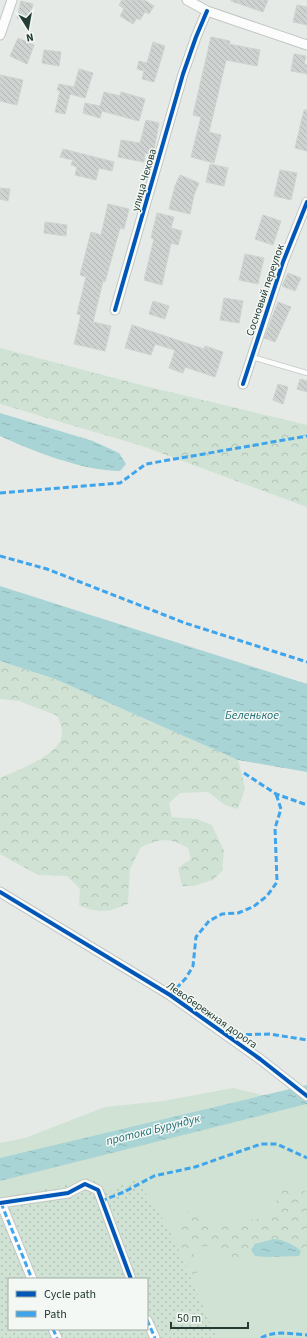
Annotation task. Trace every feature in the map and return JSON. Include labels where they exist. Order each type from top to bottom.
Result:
[{"type":"street","points":[[0,35],[12,0]]},
{"type":"street","points":[[187,0],[208,11],[307,45]]},
{"type":"street","name":"улица Чехова","points":[[116,310],[183,74],[196,37],[208,11]]},
{"type":"street","name":"Сосновый переулок","points":[[243,384],[283,262],[307,202]]},
{"type":"street","name":"Левобережная дорога","points":[[0,892],[170,995],[260,1059],[307,1096]]},
{"type":"street","points":[[32,1278],[1,1203],[68,1194],[85,1184],[98,1190],[131,1278]]},
{"type":"street","points":[[148,1323],[154,1338]]},
{"type":"lane","points":[[252,357],[307,373]]},
{"type":"green space","points":[[0,348],[145,386],[307,425],[307,507],[142,446],[0,404]]},
{"type":"green space","points":[[0,661],[55,679],[238,760],[245,788],[238,809],[225,805],[208,792],[180,793],[169,803],[172,817],[197,819],[212,825],[224,851],[222,871],[213,880],[194,886],[182,886],[178,868],[191,859],[188,848],[170,841],[164,840],[154,842],[141,847],[130,869],[128,904],[115,909],[98,911],[79,905],[80,889],[67,876],[38,875],[0,854],[0,778],[28,766],[48,754],[56,747],[61,739],[62,727],[58,716],[19,701],[0,699]]},
{"type":"green space","points":[[233,1088],[267,1096],[283,1112],[282,1110],[307,1104],[307,1338],[217,1338],[170,1230],[109,1191],[0,1198],[0,1143],[25,1138],[105,1107],[163,1101]]},
{"type":"green space","points":[[94,1179],[109,1191],[136,1179],[170,1230],[217,1338],[0,1338],[0,1198]]},
{"type":"green space","points":[[290,1188],[307,1192],[307,1259],[295,1247],[276,1239],[268,1240],[262,1243],[242,1259],[236,1259],[226,1255],[220,1249],[212,1246],[197,1248],[194,1253],[199,1288],[187,1262],[180,1241],[179,1221],[183,1214],[188,1211],[198,1211],[214,1226],[258,1219],[272,1209],[277,1200],[278,1193]]},
{"type":"water","points":[[0,413],[93,441],[119,453],[126,464],[120,471],[91,468],[58,459],[27,448],[0,436]]},
{"type":"water","name":"Беленькое","points":[[0,586],[307,684],[307,772],[238,760],[55,679],[0,661]]},
{"type":"water","name":"протока Бурундук","points":[[307,1085],[307,1104],[0,1181],[0,1158]]},
{"type":"water","points":[[274,1239],[285,1241],[295,1246],[301,1251],[299,1256],[255,1256],[251,1250],[255,1244]]},
{"type":"building","points":[[122,0],[144,0],[154,6],[149,14],[145,12],[140,20],[137,18],[133,24],[120,16],[124,9],[119,5]]},
{"type":"building","points":[[231,0],[268,0],[263,12]]},
{"type":"building","points":[[21,1],[33,4],[29,21],[17,18]]},
{"type":"building","points":[[297,5],[307,7],[307,25],[293,22]]},
{"type":"building","points":[[211,37],[230,41],[229,44],[260,50],[257,66],[226,60],[209,132],[221,135],[214,163],[191,157],[201,117],[193,115]]},
{"type":"building","points":[[18,38],[34,45],[27,64],[10,56]]},
{"type":"building","points":[[153,42],[165,46],[154,82],[142,79],[144,71],[137,69],[139,61],[147,63]]},
{"type":"building","points":[[44,50],[61,52],[59,66],[42,63]]},
{"type":"building","points":[[294,54],[306,56],[304,64],[307,65],[307,74],[291,71]]},
{"type":"building","points":[[79,69],[93,73],[85,98],[70,94],[65,114],[55,112],[60,91],[57,90],[59,84],[74,87]]},
{"type":"building","points":[[0,75],[23,80],[17,105],[0,101]]},
{"type":"building","points":[[104,92],[120,96],[121,92],[145,99],[139,121],[102,111],[100,118],[83,113],[85,103],[100,106]]},
{"type":"building","points":[[304,110],[307,110],[307,151],[295,148]]},
{"type":"building","points":[[146,120],[159,123],[153,155],[145,153],[144,162],[118,157],[121,140],[140,143]]},
{"type":"building","points":[[63,149],[114,162],[112,171],[99,168],[96,180],[75,175],[77,167],[71,165],[73,160],[60,157]]},
{"type":"building","points":[[210,164],[228,168],[224,186],[206,182]]},
{"type":"building","points":[[280,170],[297,173],[291,200],[274,196]]},
{"type":"building","points":[[180,175],[199,183],[194,195],[190,214],[169,209],[175,186]]},
{"type":"building","points":[[0,188],[10,189],[8,201],[0,199]]},
{"type":"building","points":[[108,204],[129,209],[124,229],[120,228],[105,282],[103,281],[93,322],[111,326],[105,351],[74,344],[81,315],[77,314],[86,277],[80,275],[91,232],[101,235]]},
{"type":"building","points":[[157,213],[174,217],[171,228],[182,231],[178,245],[171,243],[162,285],[144,280],[154,239],[151,238]]},
{"type":"building","points":[[263,215],[281,221],[273,245],[255,239]]},
{"type":"building","points":[[45,222],[67,225],[66,236],[44,233]]},
{"type":"building","points":[[245,254],[264,258],[258,284],[239,280]]},
{"type":"building","points":[[288,273],[301,278],[295,291],[282,286]]},
{"type":"building","points":[[224,298],[243,301],[239,323],[220,320]]},
{"type":"building","points":[[153,301],[169,306],[165,319],[149,314]]},
{"type":"building","points":[[278,302],[291,307],[275,342],[264,338]]},
{"type":"building","points":[[132,325],[204,349],[205,346],[223,352],[215,377],[185,367],[183,373],[169,368],[175,350],[155,344],[151,355],[125,348]]},
{"type":"building","points":[[300,379],[307,381],[307,392],[297,389]]},
{"type":"building","points":[[278,384],[288,387],[283,404],[273,400]]},
{"type":"marked path","points":[[0,493],[120,483],[146,464],[307,436]]},
{"type":"marked path","points":[[0,556],[47,569],[185,623],[307,662]]},
{"type":"marked path","points":[[244,773],[276,794],[307,805]]},
{"type":"marked path","points":[[170,995],[186,978],[193,966],[196,937],[209,921],[222,914],[238,913],[253,907],[267,896],[277,882],[275,828],[281,809],[276,794]]},
{"type":"marked path","points":[[228,1035],[270,1034],[307,1040]]},
{"type":"marked path","points":[[101,1201],[124,1192],[154,1176],[195,1167],[261,1144],[277,1144],[307,1158]]},
{"type":"marked path","points":[[1,1203],[32,1278]]},
{"type":"marked path","points":[[148,1322],[155,1338]]},
{"type":"marked path","points":[[53,1330],[57,1338]]},
{"type":"marked path","points":[[261,1338],[277,1333],[307,1335]]},
{"type":"cycle path","points":[[115,310],[183,74],[207,11]]},
{"type":"cycle path","points":[[243,384],[283,262],[307,202]]},
{"type":"cycle path","points":[[0,892],[170,995],[260,1059],[307,1096]]},
{"type":"cycle path","points":[[0,1203],[68,1193],[85,1184],[98,1190],[131,1278]]}]
